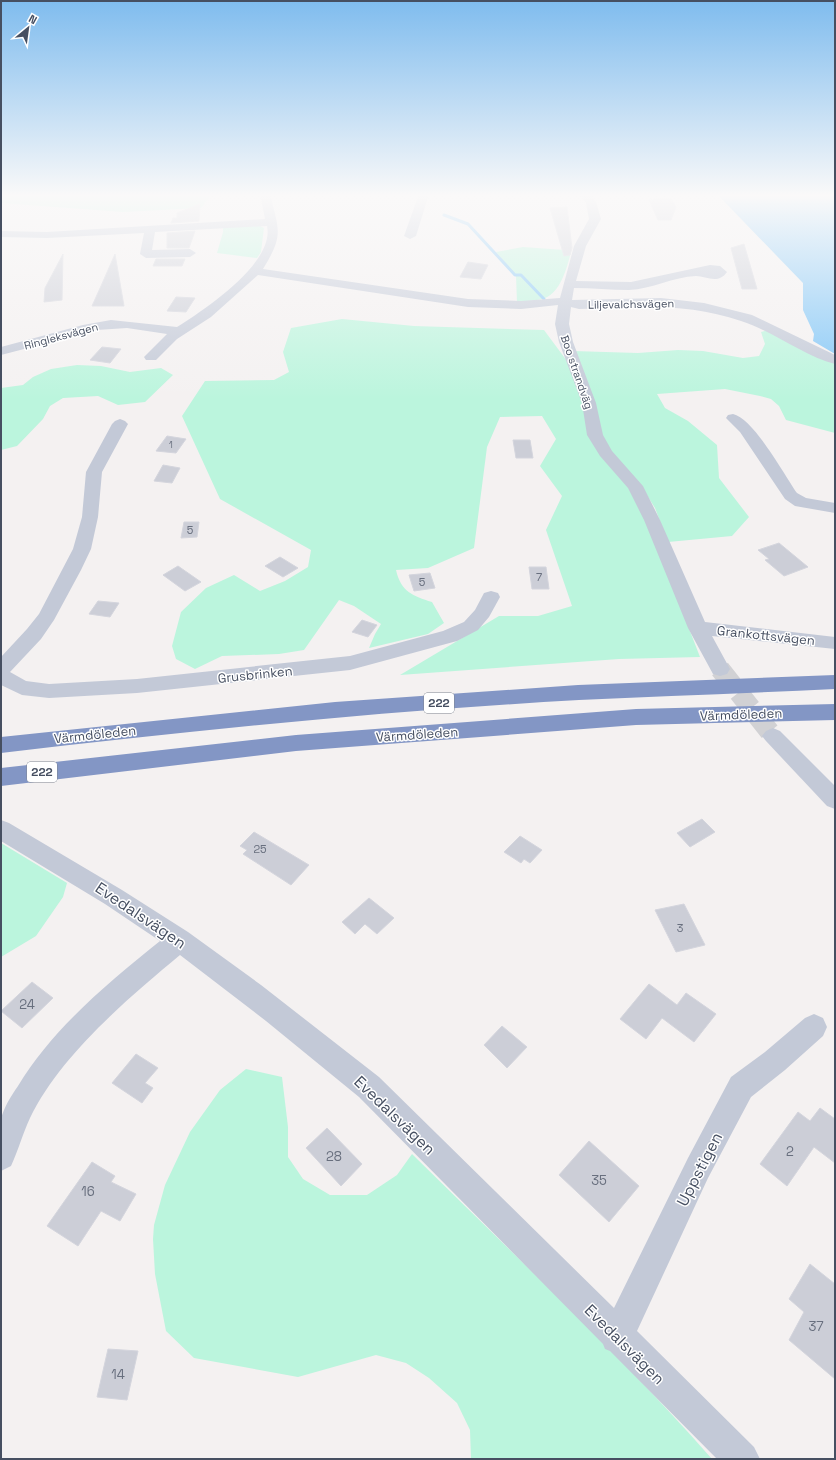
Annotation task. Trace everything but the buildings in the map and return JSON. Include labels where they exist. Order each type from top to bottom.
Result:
[{"type":"highway","name":"Värmdöleden","points":[[1,745],[45,739],[335,710],[578,693],[835,682]]},
{"type":"highway","name":"Värmdöleden","points":[[1,777],[296,743],[636,717],[835,712]]},
{"type":"street","points":[[151,357],[178,331],[206,314],[255,271],[260,262]]},
{"type":"street","name":"Boo strandväg","points":[[576,262],[562,324],[575,368],[589,403],[595,435],[606,453],[635,486],[652,520],[698,628],[720,669]]},
{"type":"street","name":"Liljevalchsvägen","points":[[255,271],[330,281],[452,302],[503,305],[555,300],[579,305],[670,302],[726,311],[766,326],[835,360]]},
{"type":"street","points":[[570,284],[635,286],[671,276],[699,272]]},
{"type":"street","name":"Ringleksvägen","points":[[1,351],[79,329],[102,325],[114,324],[178,331]]},
{"type":"street","points":[[733,418],[746,429],[791,496],[801,502],[835,508]]},
{"type":"street","points":[[1,669],[34,634],[47,616],[72,570],[82,549],[90,517],[94,472],[120,424]]},
{"type":"street","name":"Grusbrinken","points":[[1,676],[22,688],[49,691],[137,686],[350,663],[408,649],[450,636],[471,626],[482,613],[490,597]]},
{"type":"street","name":"Grankottsvägen","points":[[698,628],[835,642]]},
{"type":"street","points":[[772,736],[827,781],[835,800]]},
{"type":"street","name":"Evedalsvägen","points":[[1,829],[93,883],[179,940],[314,1043],[369,1088],[617,1337],[742,1459]]},
{"type":"street","points":[[1,1156],[19,1110],[40,1075],[78,1031],[120,989],[179,940]]},
{"type":"street","name":"Uppstigen","points":[[617,1337],[698,1168],[741,1086],[775,1061],[814,1027]]},
{"type":"green space","points":[[504,262],[568,262],[559,285],[551,295],[545,298],[517,302],[516,276]]},
{"type":"green space","points":[[342,319],[414,326],[544,330],[567,361],[587,403],[591,436],[631,488],[647,520],[700,657],[619,659],[400,675],[499,616],[538,616],[572,606],[546,530],[562,496],[540,466],[556,439],[542,416],[500,417],[487,447],[474,548],[428,568],[396,570],[401,583],[405,588],[419,598],[432,602],[444,623],[428,634],[369,648],[381,624],[354,606],[339,600],[304,650],[279,654],[222,656],[195,669],[176,659],[172,646],[181,612],[206,588],[234,575],[260,591],[285,581],[308,567],[311,550],[220,499],[182,416],[205,381],[274,380],[289,372],[283,352],[291,328]]},
{"type":"green space","points":[[775,328],[835,357],[835,433],[786,420],[779,406],[771,399],[760,396],[725,389],[657,394],[665,408],[688,421],[717,445],[719,478],[749,517],[732,536],[668,542],[655,508],[640,484],[612,454],[602,435],[573,351],[638,353],[678,350],[703,351],[743,358],[759,356],[765,344],[761,332]]},
{"type":"green space","points":[[77,365],[101,366],[130,372],[161,368],[173,375],[145,402],[118,405],[98,396],[63,398],[50,406],[43,419],[17,446],[1,450],[1,388],[23,385],[33,377],[51,369]]},
{"type":"green space","points":[[1,843],[67,883],[63,897],[36,936],[1,957]]},
{"type":"green space","points":[[246,1069],[282,1077],[288,1127],[288,1157],[303,1179],[330,1195],[367,1195],[397,1175],[412,1154],[527,1266],[640,1380],[712,1459],[471,1459],[470,1430],[457,1403],[429,1378],[406,1363],[376,1355],[298,1377],[194,1358],[166,1331],[155,1274],[153,1239],[154,1225],[165,1185],[190,1132],[220,1090]]},
{"type":"water","points":[[783,262],[835,262],[835,354],[813,341],[814,334],[803,310],[803,283]]},
{"type":"waterway","points":[[503,262],[515,275],[521,275],[544,299]]},
{"type":"tunnel","points":[[720,669],[773,736]]}]
